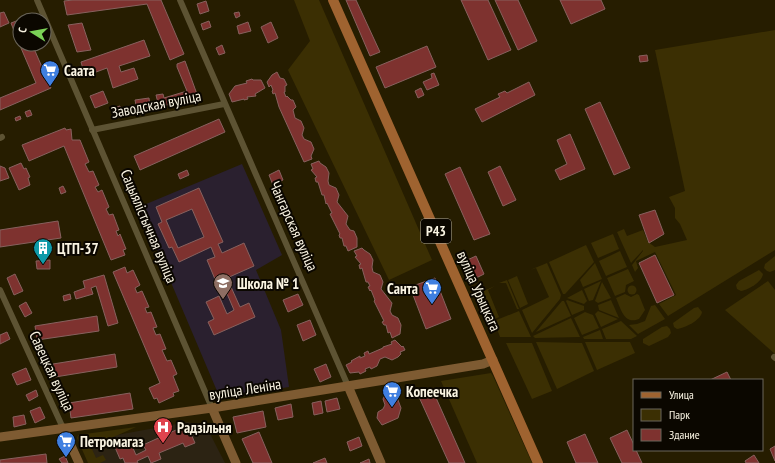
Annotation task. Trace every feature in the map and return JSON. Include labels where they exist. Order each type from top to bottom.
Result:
[{"type":"main road","name":"вуліца Урыцкага","points":[[333,0],[538,463]]},
{"type":"main road","name":"вуліца Леніна","points":[[0,437],[212,408],[483,364],[493,360]]},
{"type":"main road","name":"Чангарская вуліца","points":[[348,386],[381,463]]},
{"type":"main road","name":"Сацыялістычная вуліца","points":[[212,408],[236,463]]},
{"type":"main road","name":"Савецкая вуліца","points":[[63,428],[79,463]]},
{"type":"street","name":"Сацыялістычная вуліца","points":[[37,0],[212,408]]},
{"type":"street","name":"Чангарская вуліца","points":[[180,0],[348,386]]},
{"type":"street","name":"Заводская вуліца","points":[[92,130],[224,104]]},
{"type":"street","name":"Савецкая вуліца","points":[[0,290],[63,428]]},
{"type":"shaded area","name":"Школа № 1","points":[[242,164],[282,255],[256,270],[281,330],[289,387],[220,398],[139,207]]},
{"type":"shaded area","points":[[188,422],[207,428],[225,463],[92,463],[84,441]]},
{"type":"green space","points":[[294,0],[319,0],[432,260],[389,280],[288,70],[310,41]]},
{"type":"green space","points":[[775,30],[775,250],[668,316],[659,304],[676,295],[655,252],[636,261],[638,268],[635,272],[632,265],[643,250],[631,263],[617,232],[624,229],[627,236],[643,230],[648,242],[655,247],[687,240],[680,224],[675,218],[675,208],[669,197],[685,191],[655,50]]},
{"type":"green space","points":[[613,234],[619,249],[598,258],[591,243]]},
{"type":"green space","points":[[586,245],[594,262],[565,294],[563,294],[549,262]]},
{"type":"green space","points":[[620,251],[627,267],[606,276],[599,261]]},
{"type":"green space","points":[[775,256],[775,270],[770,272],[767,271],[764,268],[765,264]]},
{"type":"green space","points":[[547,263],[561,295],[560,299],[532,333],[522,310],[549,297],[536,268],[530,270]]},
{"type":"green space","points":[[595,263],[602,279],[583,287],[580,280]]},
{"type":"green space","points":[[628,269],[634,281],[626,285],[625,292],[615,296],[607,278]]},
{"type":"green space","points":[[759,270],[763,274],[757,283],[741,291],[737,289],[736,285],[739,281]]},
{"type":"green space","points":[[517,276],[528,304],[520,308],[508,280]]},
{"type":"green space","points":[[507,280],[519,309],[517,309],[506,283],[499,283]]},
{"type":"green space","points":[[601,281],[593,300],[589,301],[584,289]]},
{"type":"green space","points":[[768,281],[775,290],[775,354],[725,310]]},
{"type":"green space","points":[[602,282],[611,298],[598,303],[595,301]]},
{"type":"green space","points":[[632,285],[637,290],[632,295],[627,290]]},
{"type":"green space","points":[[495,286],[488,290],[499,317],[493,320],[481,292]]},
{"type":"green space","points":[[582,290],[587,301],[584,304],[567,298]]},
{"type":"green space","points":[[625,294],[631,297],[637,294],[639,295],[645,310],[639,319],[630,320],[624,315],[616,298]]},
{"type":"green space","points":[[567,300],[584,306],[584,310],[572,315],[566,301]]},
{"type":"green space","points":[[611,300],[619,318],[599,310],[598,305]]},
{"type":"green space","points":[[562,301],[564,301],[571,316],[536,332]]},
{"type":"green space","points":[[655,305],[665,319],[638,334],[629,325],[645,321],[651,306]]},
{"type":"green space","points":[[698,307],[702,312],[696,321],[677,329],[674,327],[673,323],[694,308]]},
{"type":"green space","points":[[519,311],[531,337],[500,337],[494,321]]},
{"type":"green space","points":[[598,311],[618,319],[601,327],[595,314]]},
{"type":"green space","points":[[585,312],[593,315],[599,328],[582,335],[574,318]]},
{"type":"green space","points":[[571,318],[580,337],[535,338],[533,336]]},
{"type":"green space","points":[[621,321],[637,336],[631,339],[606,339],[602,329]]},
{"type":"green space","points":[[667,326],[671,333],[668,337],[649,346],[643,343],[643,339],[662,327]]},
{"type":"green space","points":[[600,330],[603,339],[584,339],[583,337]]},
{"type":"green space","points":[[536,342],[582,343],[594,371],[557,389]]},
{"type":"green space","points":[[585,342],[630,342],[635,353],[597,370]]},
{"type":"green space","points":[[506,343],[532,343],[552,391],[532,399]]},
{"type":"green space","points":[[491,373],[532,463],[477,463],[441,381]]},
{"type":"green space","points":[[136,427],[91,447],[96,458],[103,455],[106,460],[100,463],[88,463],[77,438],[78,435]]},
{"type":"building","points":[[161,0],[184,54],[170,60],[147,4],[67,15],[64,1]]},
{"type":"building","points":[[346,0],[356,0],[380,52],[370,56]]},
{"type":"building","points":[[461,0],[488,0],[511,50],[488,60]]},
{"type":"building","points":[[495,0],[518,0],[537,41],[518,50]]},
{"type":"building","points":[[560,0],[601,0],[605,9],[571,24]]},
{"type":"building","points":[[206,1],[209,11],[200,14],[197,4]]},
{"type":"building","points":[[4,12],[9,23],[0,27],[0,13]]},
{"type":"building","points":[[239,12],[240,16],[236,18],[234,13]]},
{"type":"building","points":[[209,21],[211,27],[203,30],[201,24]]},
{"type":"building","points":[[248,22],[251,31],[239,34],[237,26]]},
{"type":"building","points":[[271,22],[278,38],[268,43],[261,27]]},
{"type":"building","points":[[82,23],[91,50],[77,52],[68,25]]},
{"type":"building","points":[[144,40],[150,56],[119,66],[121,72],[134,68],[138,79],[113,88],[107,68],[85,76],[81,62]]},
{"type":"building","points":[[222,45],[225,53],[219,55],[216,48]]},
{"type":"building","points":[[427,46],[436,67],[385,88],[376,67]]},
{"type":"building","points":[[23,52],[35,52],[51,88],[0,110],[0,98],[36,83]]},
{"type":"building","points":[[647,55],[648,61],[640,62],[639,56]]},
{"type":"building","points":[[185,61],[198,97],[159,107],[156,95],[163,94],[164,98],[187,91],[177,67],[177,64]]},
{"type":"building","points":[[277,72],[280,78],[284,79],[287,85],[285,86],[284,92],[286,97],[287,96],[293,100],[296,107],[293,110],[295,118],[301,121],[304,128],[302,135],[304,139],[311,142],[314,149],[311,156],[312,159],[304,162],[279,107],[275,93],[273,94],[271,85],[269,87],[267,82],[272,75]]},
{"type":"building","points":[[434,73],[439,85],[427,90],[423,82],[432,78],[431,74]]},
{"type":"building","points":[[252,79],[261,80],[265,88],[255,94],[256,96],[247,97],[248,99],[232,102],[229,94],[235,86],[247,83],[246,81]]},
{"type":"building","points":[[529,82],[535,95],[482,122],[475,109],[500,97],[498,94],[505,91],[507,93]]},
{"type":"building","points":[[421,88],[424,95],[418,98],[415,91]]},
{"type":"building","points":[[103,91],[108,103],[95,108],[90,96]]},
{"type":"building","points":[[149,98],[150,108],[137,110],[135,100]]},
{"type":"building","points":[[600,102],[630,168],[614,175],[585,109]]},
{"type":"building","points":[[120,106],[123,116],[116,118],[113,108]]},
{"type":"building","points":[[30,110],[32,115],[27,117],[25,112]]},
{"type":"building","points":[[20,116],[21,119],[16,121],[15,118]]},
{"type":"building","points":[[219,119],[225,132],[140,170],[134,156]]},
{"type":"building","points":[[65,128],[66,130],[71,129],[72,140],[80,140],[89,162],[85,164],[89,172],[93,171],[99,185],[95,187],[98,192],[102,190],[109,207],[106,209],[109,215],[113,214],[119,230],[116,231],[118,236],[120,234],[126,249],[123,250],[125,255],[111,260],[64,146],[29,161],[22,145]]},
{"type":"building","points":[[570,134],[585,169],[560,180],[555,170],[567,164],[557,140]]},
{"type":"building","points":[[319,161],[326,167],[329,173],[329,185],[336,188],[339,195],[337,202],[348,216],[346,224],[350,230],[354,231],[357,238],[357,247],[348,251],[346,246],[344,246],[342,238],[340,238],[340,234],[330,214],[332,213],[327,203],[326,204],[318,182],[316,182],[315,178],[317,177],[311,170],[313,169],[311,164]]},
{"type":"building","points":[[21,163],[24,169],[26,168],[30,177],[28,178],[30,185],[19,190],[9,168]]},
{"type":"building","points":[[0,166],[5,168],[9,178],[0,181]]},
{"type":"building","points":[[500,166],[516,200],[503,206],[488,172]]},
{"type":"building","points":[[460,167],[490,234],[474,240],[445,174]]},
{"type":"building","points":[[187,170],[189,175],[180,179],[178,174]]},
{"type":"building","points":[[279,170],[283,180],[273,185],[269,175]]},
{"type":"building","points":[[63,186],[66,192],[61,194],[59,188]]},
{"type":"building","points":[[199,188],[223,242],[218,244],[222,253],[244,243],[254,266],[227,278],[240,307],[249,303],[255,317],[214,335],[208,322],[214,319],[206,302],[219,296],[227,314],[234,310],[222,282],[217,284],[207,260],[215,257],[211,247],[179,262],[172,247],[169,248],[158,224],[162,222],[156,207]],"holes":[[[192,209],[204,237],[178,248],[166,220]]]},
{"type":"building","points":[[655,210],[664,234],[649,243],[639,215]]},
{"type":"building","points":[[58,221],[61,238],[0,247],[0,230]]},
{"type":"building","points":[[362,248],[370,254],[373,260],[373,272],[380,275],[383,282],[381,289],[392,303],[390,311],[392,315],[398,318],[401,325],[400,334],[392,338],[390,332],[388,333],[386,325],[382,322],[384,321],[374,301],[375,300],[371,290],[370,291],[368,287],[370,286],[368,282],[366,282],[362,268],[360,269],[359,265],[361,264],[355,257],[357,256],[354,251]]},
{"type":"building","points":[[655,255],[674,295],[657,303],[639,263]]},
{"type":"building","points":[[476,256],[484,274],[474,279],[465,261]]},
{"type":"building","name":"ЦТП-37","points":[[50,260],[50,269],[37,269],[36,261]]},
{"type":"building","points":[[125,267],[127,273],[133,270],[140,285],[135,288],[137,293],[142,291],[149,307],[145,308],[147,313],[151,312],[157,327],[153,328],[156,335],[160,334],[166,349],[162,350],[167,361],[171,360],[177,374],[173,376],[179,391],[173,393],[174,396],[159,403],[157,398],[154,399],[149,388],[160,383],[113,272]]},
{"type":"building","points":[[15,274],[23,291],[14,295],[7,278]]},
{"type":"building","points":[[104,275],[118,323],[108,326],[96,286],[91,288],[93,294],[76,299],[74,292],[85,288],[83,281]]},
{"type":"building","points":[[435,278],[451,319],[426,329],[410,287]]},
{"type":"building","points":[[70,294],[71,299],[64,301],[63,296]]},
{"type":"building","points":[[298,294],[303,305],[288,312],[283,300]]},
{"type":"building","points":[[26,302],[32,313],[25,317],[19,306]]},
{"type":"building","points":[[97,316],[99,331],[37,340],[35,326]]},
{"type":"building","points":[[310,320],[316,335],[303,341],[297,325]]},
{"type":"building","points":[[7,332],[10,339],[0,344],[0,335]]},
{"type":"building","points":[[395,340],[402,347],[403,346],[405,350],[400,352],[401,354],[398,357],[392,360],[385,357],[380,359],[377,366],[371,369],[370,367],[365,369],[366,371],[360,374],[359,372],[350,373],[346,365],[352,362],[351,361],[360,356],[360,358],[365,356],[364,353],[368,351],[369,354],[392,344],[391,342]]},
{"type":"building","points":[[115,354],[117,367],[55,377],[53,364]]},
{"type":"building","points":[[326,364],[331,377],[320,382],[314,369]]},
{"type":"building","points":[[26,368],[31,380],[17,385],[12,374]]},
{"type":"building","points":[[727,372],[730,379],[712,379]]},
{"type":"building","points":[[36,390],[38,396],[29,401],[26,395]]},
{"type":"building","points":[[433,391],[465,463],[449,463],[419,397]]},
{"type":"building","name":"Копеечка","points":[[395,392],[401,408],[398,418],[382,425],[377,418],[378,412],[383,409],[385,405],[383,399],[386,393]]},
{"type":"building","points":[[130,393],[133,409],[71,418],[69,403]]},
{"type":"building","points":[[337,398],[340,409],[327,412],[325,401]]},
{"type":"building","points":[[321,401],[323,413],[314,415],[312,403]]},
{"type":"building","points":[[291,404],[293,417],[278,420],[275,408]]},
{"type":"building","points":[[40,407],[45,418],[35,423],[30,411]]},
{"type":"building","points":[[263,411],[266,427],[237,433],[233,417]]},
{"type":"building","points":[[24,415],[26,424],[14,427],[13,417]]},
{"type":"building","name":"Радзільня","points":[[187,425],[195,443],[185,447],[183,443],[159,453],[161,459],[151,463],[148,456],[137,461],[138,463],[125,463],[123,458],[120,459],[114,445],[129,439],[136,455],[146,450],[143,445]]},
{"type":"building","points":[[627,430],[633,443],[633,451],[636,451],[642,463],[622,463],[610,438]]},
{"type":"building","points":[[259,432],[272,463],[253,463],[242,439]]},
{"type":"building","points":[[585,434],[598,463],[576,463],[567,442]]},
{"type":"building","points":[[359,437],[362,446],[350,451],[347,442]]},
{"type":"building","points":[[775,446],[775,461],[770,449]]},
{"type":"building","points":[[46,454],[47,463],[0,463],[0,460]]},
{"type":"building","points":[[754,455],[759,463],[746,463],[745,461]]},
{"type":"building","points":[[65,456],[68,463],[62,463],[59,459]]},
{"type":"building","points":[[325,458],[327,463],[313,463]]},
{"type":"building","points":[[369,459],[370,463],[360,463]]},
{"type":"place","name":"Саата","points":[[50,87]]},
{"type":"place","name":"ЦТП-37","points":[[43,265]]},
{"type":"place","name":"Школа № 1","points":[[223,300]]},
{"type":"place","name":"Санта","points":[[432,305]]},
{"type":"place","name":"Копеечка","points":[[392,408]]},
{"type":"place","name":"Радзільня","points":[[163,444]]},
{"type":"place","name":"Петромагаз","points":[[66,458]]}]
